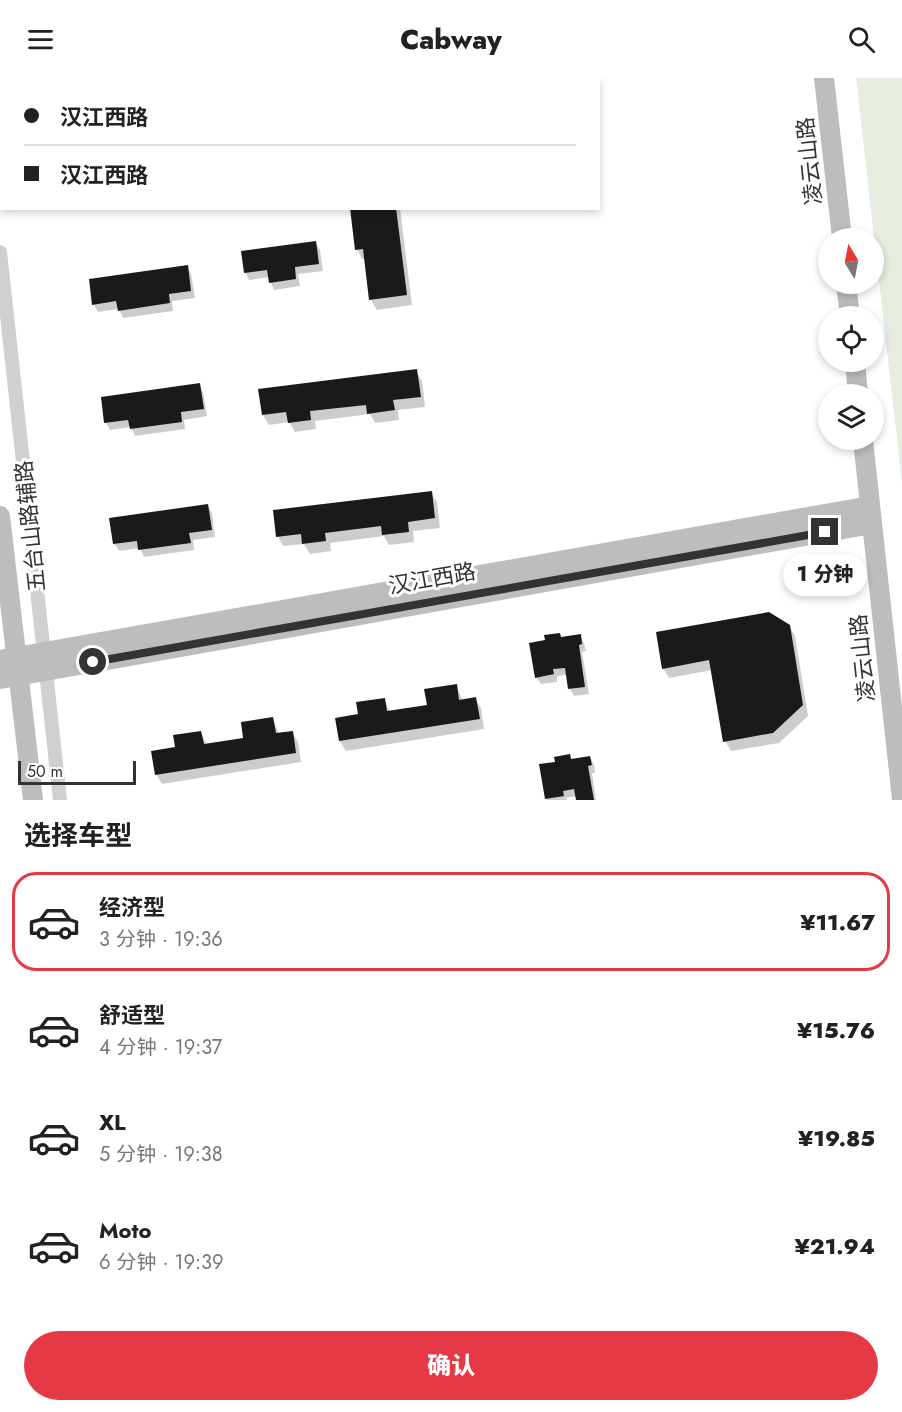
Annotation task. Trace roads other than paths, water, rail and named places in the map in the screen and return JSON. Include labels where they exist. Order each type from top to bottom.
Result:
[{"type":"street","name":"凌云山路","points":[[824,78],[841,228]]},
{"type":"street","name":"五台山路辅路","points":[[0,252],[60,800]]},
{"type":"street","name":"凌云山路","points":[[864,450],[902,799]]},
{"type":"street","name":"汉江西路","points":[[9,668],[871,515]]},
{"type":"street","points":[[0,516],[9,668],[33,800]]}]
